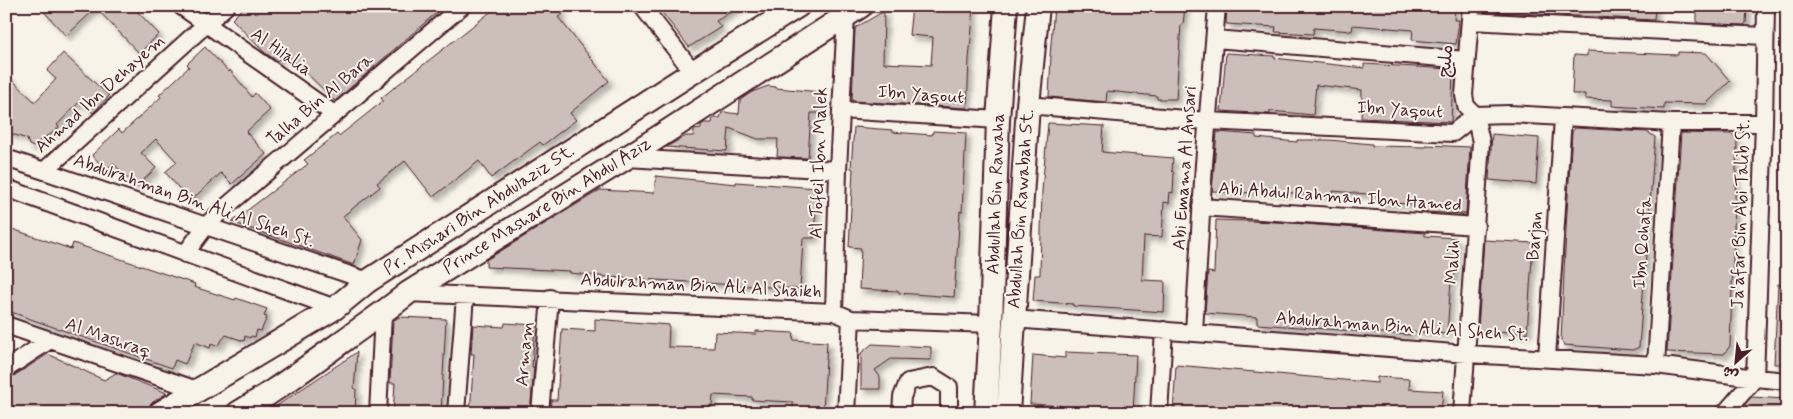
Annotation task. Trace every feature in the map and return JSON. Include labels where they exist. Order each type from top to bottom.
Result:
[{"type":"street","name":"Al Hilalia","points":[[181,6],[334,114]]},
{"type":"street","name":"Ahmad Ibn Dehayem","points":[[44,171],[226,6]]},
{"type":"street","name":"Talha Bin Al Bara","points":[[185,254],[221,210],[462,6]]},
{"type":"street","points":[[642,6],[693,72]]},
{"type":"street","name":"Pr. Mishari Bin Abdulaziz St.","points":[[160,413],[335,308],[368,281],[798,6]]},
{"type":"street","name":"Abdullah Bin Rawaha","points":[[986,413],[992,324],[998,120],[1006,6]]},
{"type":"street","name":"Abdullah Bin Rawabah St.","points":[[1008,413],[1028,105],[1038,6]]},
{"type":"street","name":"Abi Emama Al Ansari","points":[[1194,332],[1207,121],[1217,6]]},
{"type":"street","name":"Ja'afar Bin Abi Talib St.","points":[[1755,378],[1766,6]]},
{"type":"street","name":"Al Tofeil Ibn Malek","points":[[834,312],[841,110],[854,11]]},
{"type":"street","name":"Prince Mashare Bin Abdul Aziz","points":[[238,413],[383,314],[408,293],[626,158],[854,11]]},
{"type":"street","points":[[1470,13],[1764,36]]},
{"type":"street","name":"مليح","points":[[1470,13],[1464,95],[1466,106],[1475,115]]},
{"type":"street","points":[[1215,39],[1466,60]]},
{"type":"street","name":"Ibn Yaqout","points":[[1028,105],[1207,121],[1453,133],[1475,115]]},
{"type":"street","name":"Ibn Yaqout","points":[[841,110],[998,120]]},
{"type":"street","points":[[1475,115],[1509,114],[1671,123],[1764,123]]},
{"type":"street","name":"Malih","points":[[1462,413],[1481,142],[1475,115]]},
{"type":"street","name":"Barjan","points":[[1547,358],[1562,118]]},
{"type":"street","name":"Ibn Qohafa","points":[[1656,365],[1671,123]]},
{"type":"street","name":"Abdulrahman Bin Ali Al Sheh St.","points":[[6,158],[368,281]]},
{"type":"street","points":[[626,158],[838,170]]},
{"type":"street","points":[[6,188],[335,308]]},
{"type":"street","name":"Abi Abdul Rahman Ibn Hamed","points":[[1201,207],[1476,226]]},
{"type":"street","name":"Abdulrahman Bin Ali Al Shaikh","points":[[408,293],[834,312],[851,318],[992,324]]},
{"type":"street","points":[[456,413],[465,296]]},
{"type":"street","name":"Armam","points":[[540,413],[550,298]]},
{"type":"street","points":[[378,413],[383,314]]},
{"type":"street","points":[[846,413],[851,318]]},
{"type":"street","name":"Abdulrahman Bin Ali Al Sheh St.","points":[[1013,319],[1466,354],[1656,365],[1755,378],[1787,380]]},
{"type":"street","name":"Al Mashraq","points":[[6,325],[197,390]]},
{"type":"street","points":[[1159,413],[1164,330]]},
{"type":"street","points":[[6,369],[50,340]]},
{"type":"street","points":[[901,413],[902,397],[908,382],[933,377],[949,387],[949,413]]},
{"type":"street","points":[[1725,413],[1755,378]]},
{"type":"building","points":[[39,6],[132,6],[159,34],[139,53],[96,8],[66,36]]},
{"type":"building","points":[[245,6],[444,6],[335,101],[286,53],[277,61],[264,52],[232,19]]},
{"type":"building","points":[[498,6],[557,6],[563,14],[558,17],[609,81],[570,113],[576,120],[543,145],[540,142],[491,178],[479,161],[433,197],[405,161],[377,183],[380,187],[343,216],[362,240],[354,265],[232,222],[308,164],[304,160],[337,134],[339,136],[383,101],[381,98]]},
{"type":"building","points":[[657,6],[741,6],[716,21],[721,27],[689,47]]},
{"type":"building","points":[[912,6],[973,6],[967,108],[852,101],[855,28],[884,11],[883,63],[931,65],[933,37],[909,35]]},
{"type":"building","points":[[1054,6],[1185,6],[1183,25],[1181,24],[1176,99],[1157,99],[1157,96],[1107,91],[1106,102],[1049,97]]},
{"type":"building","points":[[1227,6],[1455,6],[1454,20],[1459,20],[1456,44],[1412,40],[1413,30],[1353,25],[1352,31],[1314,28],[1313,34],[1275,32],[1276,27],[1226,24]]},
{"type":"building","points":[[1491,6],[1655,6],[1654,20],[1498,12]]},
{"type":"building","points":[[1697,6],[1747,6],[1746,23],[1744,25],[1697,23]]},
{"type":"building","points":[[205,47],[229,72],[230,70],[252,97],[255,93],[270,110],[246,132],[266,154],[232,184],[221,173],[190,201],[165,172],[177,162],[156,139],[141,153],[156,168],[136,187],[113,163],[106,170],[92,155],[119,129],[122,133],[161,97],[159,95],[189,67],[187,64]]},
{"type":"building","points":[[1587,51],[1678,55],[1678,52],[1706,53],[1730,81],[1706,104],[1664,103],[1664,109],[1612,106],[1612,100],[1585,99],[1585,94],[1572,94],[1574,55],[1587,56]]},
{"type":"building","points":[[63,53],[109,96],[93,113],[80,101],[57,125],[59,127],[41,139],[34,147],[29,145],[27,139],[6,132],[6,74],[35,102],[56,79],[47,71]]},
{"type":"building","points":[[1226,53],[1274,56],[1274,58],[1364,68],[1364,64],[1450,69],[1453,72],[1451,122],[1361,118],[1362,90],[1316,85],[1313,115],[1270,111],[1270,114],[1221,111]]},
{"type":"building","points":[[768,86],[821,92],[820,113],[811,113],[808,158],[777,157],[778,139],[758,139],[729,128],[727,151],[666,147],[686,136],[693,136],[694,130],[701,129],[701,125],[704,123],[712,123],[713,118],[720,118],[722,112],[739,114],[740,100],[752,92]]},
{"type":"building","points":[[1048,123],[1104,126],[1102,152],[1173,158],[1173,193],[1170,192],[1169,203],[1164,202],[1162,237],[1144,236],[1142,280],[1165,281],[1164,312],[1073,306],[1073,304],[1033,301],[1035,275],[1040,275],[1042,191]]},
{"type":"building","points":[[854,127],[932,135],[933,131],[966,133],[962,212],[960,211],[954,297],[859,289],[861,248],[849,247]]},
{"type":"building","points":[[1575,128],[1647,132],[1655,137],[1639,347],[1633,350],[1564,345],[1561,340],[1572,132]]},
{"type":"building","points":[[1217,132],[1256,135],[1256,138],[1297,142],[1297,140],[1329,140],[1372,144],[1372,146],[1426,147],[1426,145],[1470,147],[1466,214],[1422,212],[1422,204],[1378,203],[1378,195],[1333,191],[1333,196],[1252,190],[1252,193],[1212,191]]},
{"type":"building","points":[[1681,133],[1732,134],[1737,141],[1730,346],[1724,354],[1667,352]]},
{"type":"building","points":[[1492,134],[1539,138],[1536,184],[1489,180]]},
{"type":"building","points":[[656,176],[736,184],[736,182],[817,188],[814,238],[803,238],[800,289],[609,277],[570,273],[570,271],[486,267],[486,260],[600,190],[654,193]]},
{"type":"building","points":[[1216,220],[1278,222],[1425,233],[1425,236],[1457,238],[1454,280],[1451,280],[1447,334],[1411,331],[1410,335],[1257,324],[1257,317],[1205,313],[1208,272],[1214,273]]},
{"type":"building","points":[[6,227],[71,249],[73,243],[195,284],[194,287],[235,300],[236,298],[267,309],[264,316],[267,317],[261,331],[257,330],[255,337],[245,336],[244,341],[226,335],[217,346],[211,344],[210,348],[195,342],[185,364],[175,360],[172,368],[6,310]]},
{"type":"building","points":[[1484,240],[1533,243],[1527,333],[1478,330]]},
{"type":"building","points":[[1778,284],[1787,285],[1787,364],[1774,364]]},
{"type":"building","points":[[399,317],[446,319],[441,413],[393,413],[395,383],[390,383],[393,321]]},
{"type":"building","points":[[595,319],[669,325],[668,347],[714,348],[715,332],[756,334],[756,331],[794,333],[793,340],[827,342],[823,412],[793,410],[793,402],[752,400],[752,397],[713,395],[711,413],[550,413],[551,400],[557,400],[562,329],[595,331]]},
{"type":"building","points":[[505,323],[535,325],[530,413],[470,413],[474,354],[471,354],[473,325],[504,327]]},
{"type":"building","points":[[872,344],[931,347],[931,360],[891,359],[875,370],[880,377],[880,389],[861,389],[861,353]]},
{"type":"building","points":[[357,352],[354,389],[356,389],[355,413],[266,413]]},
{"type":"building","points":[[1065,352],[1136,355],[1133,413],[1062,411],[1062,406],[1030,404],[1033,355],[1065,358]]},
{"type":"building","points":[[48,354],[104,380],[116,373],[167,393],[140,413],[15,413],[6,398],[6,379]]},
{"type":"building","points":[[1176,365],[1377,383],[1377,377],[1410,379],[1409,389],[1443,391],[1441,413],[1173,413]]},
{"type":"building","points":[[1751,397],[1787,399],[1787,413],[1738,413]]}]
